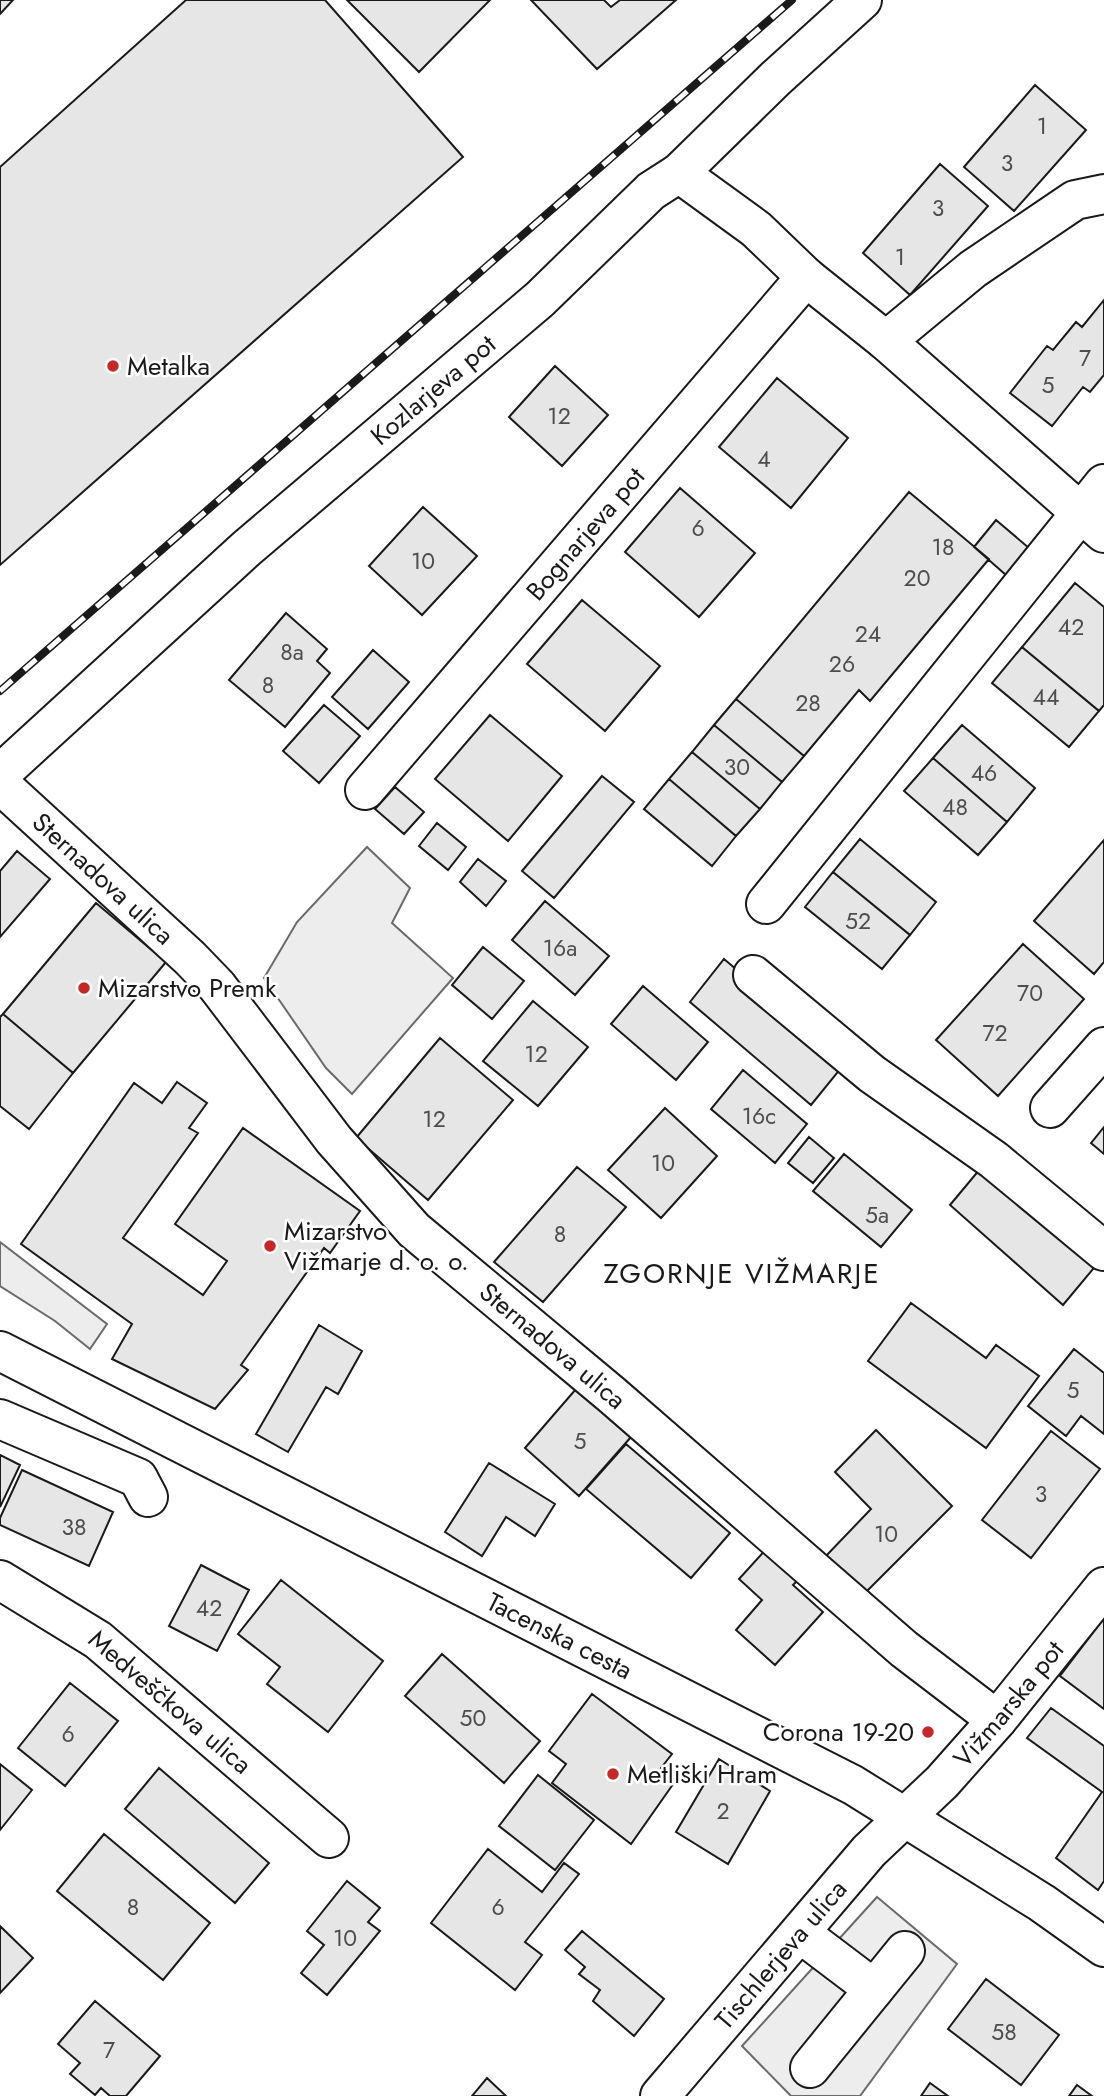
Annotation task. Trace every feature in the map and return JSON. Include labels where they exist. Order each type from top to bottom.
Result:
[{"type":"street","name":"Kozlarjeva pot","points":[[0,774],[247,548],[540,299],[651,191],[679,173],[775,79],[862,0]]},
{"type":"street","points":[[679,173],[756,229],[807,277],[886,341],[1092,524]]},
{"type":"street","points":[[886,341],[973,268],[1075,200],[1104,194]]},
{"type":"street","name":"Bognarjeva pot","points":[[365,790],[807,277]]},
{"type":"street","points":[[766,904],[1092,524],[1104,484]]},
{"type":"street","name":"Sternadova ulica","points":[[0,784],[217,986],[334,1140],[414,1230],[623,1404],[904,1649],[997,1720]]},
{"type":"street","points":[[753,975],[872,1074],[994,1160],[1104,1251]]},
{"type":"street","points":[[1050,1108],[1104,1047]]},
{"type":"street","name":"Tacenska cesta","points":[[0,1351],[853,1785],[1042,1903],[1104,1947]]},
{"type":"street","points":[[0,1419],[138,1478],[148,1497]]},
{"type":"street","name":"Medveščkova ulica","points":[[0,1580],[98,1640],[329,1838]]},
{"type":"street","name":"Vižmarska pot","points":[[905,1816],[942,1782],[997,1720],[1104,1587]]},
{"type":"street","name":"Tischlerjeva ulica","points":[[660,2096],[869,1851],[905,1816]]},
{"type":"street","points":[[800,1933],[874,1989]]},
{"type":"street","points":[[810,2068],[905,1951]]},
{"type":"shaded area","points":[[367,847],[410,888],[392,923],[453,978],[352,1094],[326,1068],[264,978],[297,922]]},
{"type":"shaded area","points":[[0,1242],[107,1324],[90,1349],[55,1321],[0,1286]]},
{"type":"shaded area","points":[[877,1897],[957,1964],[860,2096],[791,2096],[742,2046]]},
{"type":"building","points":[[0,0],[13,0],[0,14]]},
{"type":"building","name":"Metalka","points":[[186,0],[325,0],[463,157],[0,565],[0,167]]},
{"type":"building","points":[[347,0],[490,0],[419,72]]},
{"type":"building","points":[[531,0],[604,0],[611,7],[620,0],[676,0],[597,69]]},
{"type":"building","points":[[1035,85],[1086,130],[1014,211],[964,167]]},
{"type":"building","points":[[940,164],[988,206],[910,295],[863,253]]},
{"type":"building","points":[[1104,300],[1104,375],[1090,392],[1083,387],[1052,426],[1010,393],[1047,346],[1053,350],[1076,322],[1082,327]]},
{"type":"building","points":[[555,366],[608,415],[562,466],[509,417]]},
{"type":"building","points":[[777,378],[848,438],[791,508],[719,447]]},
{"type":"building","points":[[680,488],[755,553],[699,617],[625,552]]},
{"type":"building","points":[[909,492],[989,559],[870,701],[859,690],[804,756],[736,699]]},
{"type":"building","points":[[423,507],[477,556],[422,615],[369,566]]},
{"type":"building","points":[[996,520],[1029,548],[1006,575],[974,547]]},
{"type":"building","points":[[1075,583],[1104,607],[1104,705],[1099,711],[1022,647]]},
{"type":"building","points":[[582,600],[660,666],[605,731],[527,664]]},
{"type":"building","points":[[286,613],[327,649],[317,661],[330,673],[285,727],[229,680]]},
{"type":"building","points":[[1022,647],[1099,711],[1069,747],[992,683]]},
{"type":"building","points":[[373,650],[409,682],[368,729],[332,697]]},
{"type":"building","points":[[736,699],[804,756],[782,782],[714,725]]},
{"type":"building","points":[[324,705],[360,736],[319,783],[283,751]]},
{"type":"building","points":[[490,715],[562,776],[508,841],[435,779]]},
{"type":"building","points":[[714,725],[782,782],[760,809],[692,752]]},
{"type":"building","points":[[962,725],[1035,788],[1007,822],[933,758]]},
{"type":"building","points":[[692,752],[760,809],[736,836],[669,779]]},
{"type":"building","points":[[933,758],[1007,822],[978,855],[904,791]]},
{"type":"building","points":[[602,776],[634,802],[554,898],[522,871]]},
{"type":"building","points":[[669,779],[736,836],[712,866],[644,809]]},
{"type":"building","points":[[395,787],[424,812],[404,834],[375,809]]},
{"type":"building","points":[[437,823],[466,847],[448,870],[419,846]]},
{"type":"building","points":[[860,839],[936,902],[910,935],[833,872]]},
{"type":"building","points":[[1104,840],[1104,962],[1094,974],[1034,921]]},
{"type":"building","points":[[17,851],[50,879],[0,937],[0,871]]},
{"type":"building","points":[[478,859],[506,881],[486,906],[460,882]]},
{"type":"building","points":[[833,872],[910,935],[882,969],[805,907]]},
{"type":"building","points":[[545,901],[609,956],[575,995],[512,940]]},
{"type":"building","name":"Mizarstvo Premk","points":[[96,903],[166,962],[73,1073],[3,1014]]},
{"type":"building","points":[[1023,944],[1084,999],[998,1096],[936,1040]]},
{"type":"building","points":[[483,947],[524,981],[492,1019],[452,985]]},
{"type":"building","points":[[724,959],[846,1062],[811,1105],[690,1002]]},
{"type":"building","points":[[643,986],[708,1042],[676,1080],[611,1024]]},
{"type":"building","points":[[533,1001],[588,1047],[538,1106],[483,1061]]},
{"type":"building","points":[[3,1014],[73,1073],[29,1129],[0,1106],[0,1017]]},
{"type":"building","points":[[440,1038],[513,1100],[428,1200],[356,1138]]},
{"type":"building","points":[[743,1070],[807,1124],[775,1163],[711,1109]]},
{"type":"building","name":"Mizarstvo Vižmarje d. o. o.","points":[[177,1082],[207,1103],[189,1128],[198,1133],[123,1238],[203,1295],[227,1261],[175,1224],[243,1128],[360,1211],[330,1253],[324,1248],[241,1365],[248,1370],[215,1409],[112,1359],[132,1324],[21,1244],[134,1083],[162,1103]]},
{"type":"building","points":[[665,1108],[717,1156],[661,1218],[608,1170]]},
{"type":"building","points":[[1104,1127],[1104,1154],[1091,1143]]},
{"type":"building","points":[[809,1137],[834,1158],[813,1183],[788,1163]]},
{"type":"building","points":[[844,1154],[912,1210],[881,1247],[813,1191]]},
{"type":"building","points":[[985,1163],[1098,1263],[1063,1305],[950,1205]]},
{"type":"building","points":[[577,1167],[626,1207],[543,1302],[494,1262]]},
{"type":"building","points":[[911,1303],[986,1358],[996,1345],[1039,1376],[986,1448],[868,1361]]},
{"type":"building","points":[[319,1325],[362,1351],[338,1394],[326,1387],[288,1452],[256,1434]]},
{"type":"building","points":[[1074,1349],[1104,1373],[1104,1434],[1081,1416],[1066,1436],[1028,1406]]},
{"type":"building","points":[[576,1389],[631,1437],[579,1496],[525,1448]]},
{"type":"building","points":[[876,1430],[952,1506],[862,1596],[824,1558],[871,1509],[835,1472]]},
{"type":"building","points":[[1051,1431],[1100,1469],[1031,1558],[982,1520]]},
{"type":"building","points":[[626,1444],[730,1533],[691,1578],[586,1489]]},
{"type":"building","points":[[0,1455],[20,1465],[0,1507]]},
{"type":"building","points":[[489,1463],[555,1504],[535,1536],[506,1517],[482,1556],[445,1532]]},
{"type":"building","points":[[22,1470],[113,1512],[89,1566],[0,1525],[0,1518]]},
{"type":"building","points":[[770,1545],[803,1575],[793,1585],[823,1612],[775,1665],[736,1630],[762,1600],[739,1579]]},
{"type":"building","points":[[201,1565],[249,1590],[217,1651],[169,1626]]},
{"type":"building","points":[[281,1580],[383,1661],[328,1732],[267,1684],[280,1667],[238,1634]]},
{"type":"building","points":[[1104,1618],[1104,1709],[1060,1676]]},
{"type":"building","points":[[442,1654],[540,1741],[504,1783],[405,1696]]},
{"type":"building","points":[[70,1683],[118,1721],[65,1786],[18,1748]]},
{"type":"building","name":"Metliški Hram","points":[[592,1694],[672,1754],[661,1768],[676,1780],[631,1844],[552,1783],[566,1764],[549,1751]]},
{"type":"building","points":[[1051,1708],[1104,1746],[1104,1881],[1098,1890],[1056,1858],[1102,1792],[1027,1738]]},
{"type":"building","points":[[719,1759],[770,1791],[728,1864],[676,1832]]},
{"type":"building","points":[[0,1764],[32,1790],[0,1830]]},
{"type":"building","points":[[159,1768],[269,1863],[235,1903],[125,1809]]},
{"type":"building","points":[[538,1775],[594,1820],[555,1870],[499,1826]]},
{"type":"building","points":[[104,1834],[210,1923],[163,1980],[57,1891]]},
{"type":"building","points":[[488,1849],[542,1892],[564,1863],[579,1874],[525,1942],[542,1955],[515,1990],[431,1923]]},
{"type":"building","points":[[347,1881],[380,1908],[368,1922],[380,1931],[327,1995],[301,1973],[324,1945],[307,1931]]},
{"type":"building","points":[[0,1926],[33,1958],[0,1993]]},
{"type":"building","points":[[582,1931],[664,1999],[634,2036],[593,2001],[600,1990],[579,1974],[585,1967],[565,1950]]},
{"type":"building","points":[[986,1979],[1059,2035],[1021,2085],[948,2029]]},
{"type":"building","points":[[95,2001],[160,2056],[126,2096],[110,2096],[101,2088],[95,2095],[70,2074],[80,2063],[58,2044]]},
{"type":"building","points":[[487,2078],[506,2096],[472,2096]]},
{"type":"building","points":[[930,2083],[948,2096],[921,2096]]},
{"type":"building","points":[[1077,2085],[1092,2096],[1069,2096]]},
{"type":"railway","points":[[0,691],[792,0]]},
{"type":"place","name":"Metalka","points":[[113,366]]},
{"type":"place","name":"Mizarstvo Premk","points":[[84,988]]},
{"type":"place","name":"Mizarstvo Vižmarje d. o. o.","points":[[270,1246]]},
{"type":"place","name":"Corona 19-20","points":[[928,1732]]},
{"type":"place","name":"Metliški Hram","points":[[613,1774]]},
{"type":"district","name":"ZGORNJE VIŽMARJE","points":[[742,1273]]}]
